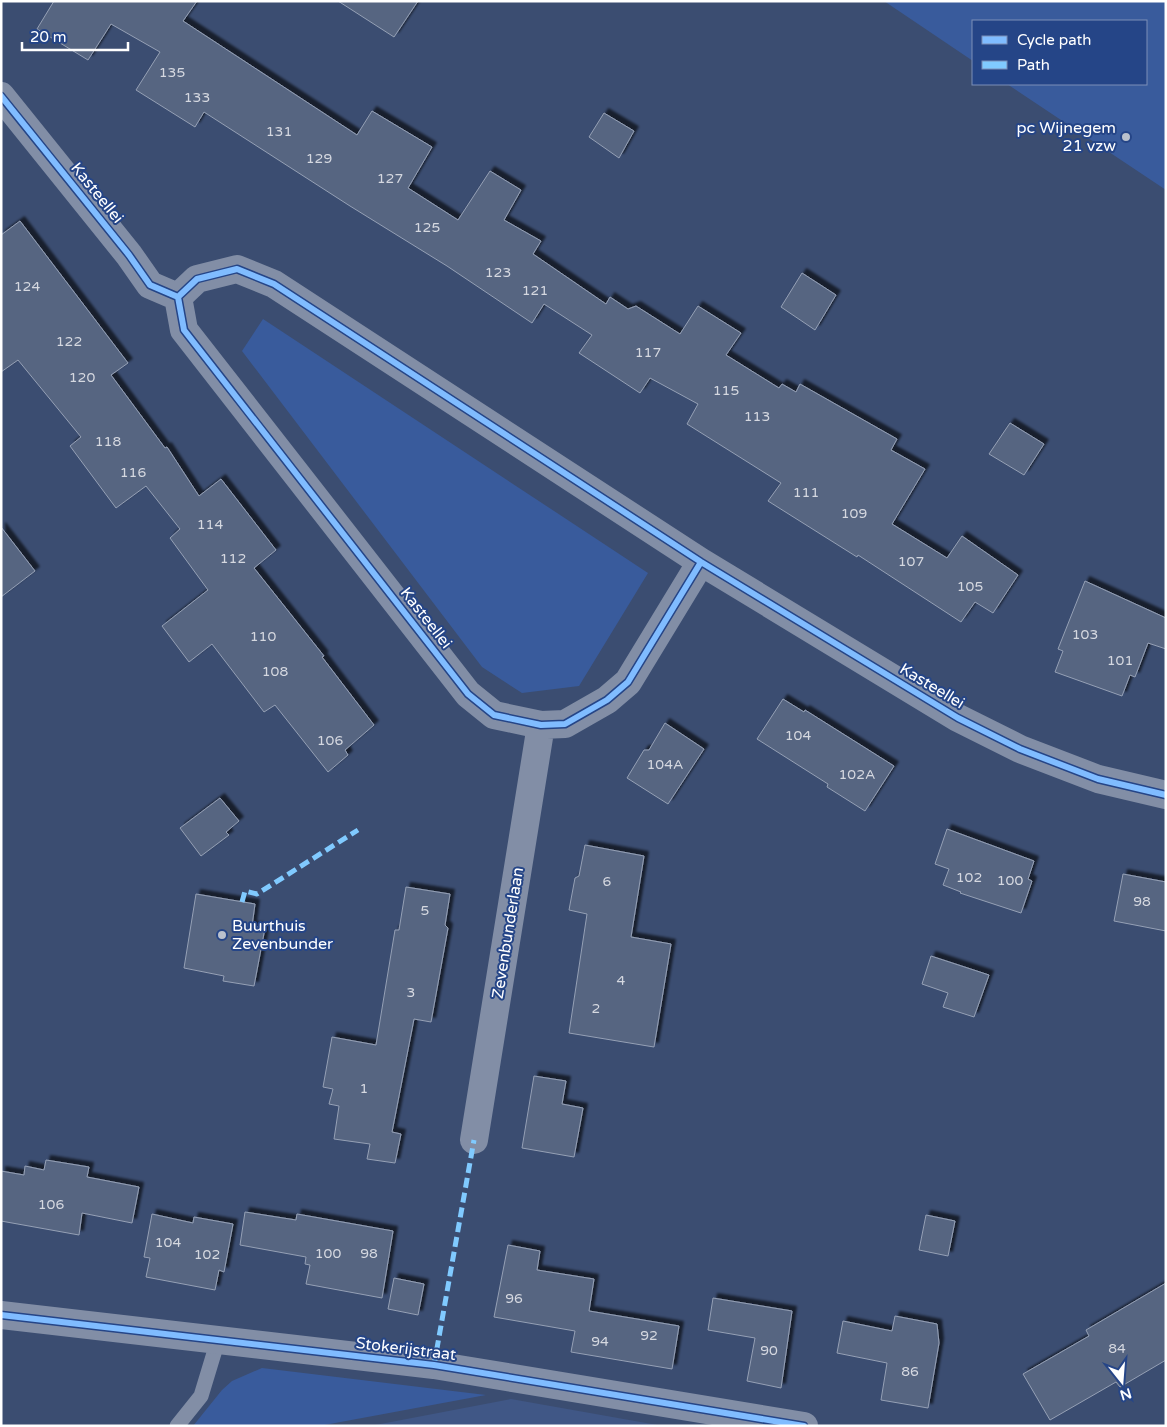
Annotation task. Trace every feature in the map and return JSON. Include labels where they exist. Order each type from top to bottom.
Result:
[{"type":"street","name":"Kasteellei","points":[[1,96],[150,285],[178,297]]},
{"type":"street","name":"Kasteellei","points":[[178,297],[197,279],[237,270],[274,284],[701,562],[958,718],[1020,750],[1098,779],[1166,796]]},
{"type":"street","name":"Kasteellei","points":[[178,297],[184,330],[468,694],[494,715],[541,725],[565,724],[607,700],[628,682],[701,562]]},
{"type":"street","name":"Zevenbunderlaan","points":[[474,1140],[541,725]]},
{"type":"street","name":"Stokerijstraat","points":[[1,1315],[434,1365],[804,1426]]},
{"type":"lane","points":[[177,1426],[201,1396],[218,1340]]},
{"type":"shaded area","name":"pc Wijnegem 21 vzw","points":[[884,1],[1166,1],[1166,190],[1008,85],[1147,85],[1147,20],[972,20],[972,60]]},
{"type":"shaded area","points":[[263,319],[648,573],[579,686],[522,693],[482,667],[242,351]]},
{"type":"shaded area","points":[[262,1368],[486,1395],[319,1426],[193,1426],[222,1390],[232,1381]]},
{"type":"shaded area","points":[[511,1399],[663,1426],[370,1426]]},
{"type":"building","points":[[54,1],[197,1],[183,21],[357,135],[372,111],[432,147],[408,188],[458,220],[490,171],[521,190],[504,220],[541,241],[533,254],[606,304],[610,297],[628,309],[636,306],[680,334],[698,306],[741,333],[726,355],[779,388],[782,384],[796,392],[800,384],[897,439],[891,450],[925,469],[892,524],[947,558],[962,536],[1018,575],[993,613],[975,602],[961,622],[858,555],[857,557],[768,501],[781,483],[687,424],[698,404],[650,378],[640,393],[579,353],[592,335],[544,304],[532,323],[447,266],[204,112],[195,127],[136,90],[160,52],[111,24],[88,60],[37,29]]},
{"type":"building","points":[[338,1],[418,1],[394,37]]},
{"type":"building","points":[[604,113],[634,131],[619,158],[589,137]]},
{"type":"building","points":[[20,221],[128,363],[111,375],[165,448],[167,447],[199,496],[221,479],[276,550],[254,568],[324,656],[322,657],[374,725],[345,750],[348,755],[328,772],[275,705],[264,712],[212,644],[189,662],[162,626],[208,590],[170,538],[180,529],[146,486],[116,508],[70,446],[81,437],[18,360],[1,372],[1,235]]},
{"type":"building","points":[[802,273],[836,295],[815,330],[781,307]]},
{"type":"building","points":[[1010,423],[1044,444],[1024,475],[989,454]]},
{"type":"building","points":[[1,527],[35,571],[1,597]]},
{"type":"building","points":[[1085,581],[1166,618],[1166,649],[1148,643],[1135,677],[1130,675],[1122,696],[1055,672],[1063,651],[1058,649]]},
{"type":"building","points":[[783,699],[804,712],[805,710],[894,766],[865,811],[827,787],[828,784],[757,739]]},
{"type":"building","points":[[665,723],[704,749],[668,804],[627,778],[644,750],[649,750]]},
{"type":"building","points":[[220,798],[239,821],[226,832],[229,835],[201,856],[180,828]]},
{"type":"building","points":[[947,829],[1034,861],[1028,879],[1032,881],[1021,913],[960,893],[943,885],[949,869],[935,864]]},
{"type":"building","points":[[585,845],[644,856],[631,937],[671,944],[654,1047],[569,1033],[587,914],[569,910],[575,878],[579,876]]},
{"type":"building","points":[[1123,874],[1166,882],[1166,931],[1114,921]]},
{"type":"building","points":[[406,887],[450,894],[445,925],[448,928],[431,1022],[414,1019],[392,1132],[401,1134],[395,1163],[367,1159],[370,1144],[334,1139],[339,1106],[329,1104],[333,1089],[323,1087],[332,1037],[376,1045],[395,930],[399,930]]},
{"type":"building","points":[[196,894],[255,904],[252,926],[265,928],[254,986],[223,981],[224,976],[184,968]]},
{"type":"building","points":[[931,956],[989,975],[974,1017],[943,1007],[948,993],[922,984]]},
{"type":"building","points":[[534,1076],[566,1081],[562,1104],[583,1108],[574,1157],[522,1148]]},
{"type":"building","points":[[46,1160],[89,1167],[87,1177],[139,1187],[132,1223],[82,1213],[79,1235],[1,1221],[1,1171],[24,1175],[25,1166],[44,1170]]},
{"type":"building","points":[[245,1212],[296,1220],[297,1214],[393,1231],[382,1298],[306,1284],[310,1265],[305,1264],[306,1257],[240,1245]]},
{"type":"building","points":[[152,1214],[193,1223],[194,1217],[233,1224],[224,1272],[219,1270],[215,1290],[146,1277],[150,1258],[144,1257]]},
{"type":"building","points":[[926,1215],[955,1221],[948,1256],[919,1250]]},
{"type":"building","points":[[508,1245],[540,1251],[537,1270],[594,1279],[589,1311],[679,1326],[672,1369],[571,1352],[575,1331],[494,1317]]},
{"type":"building","points":[[394,1278],[424,1284],[418,1315],[388,1309]]},
{"type":"building","points":[[1166,1283],[1166,1360],[1120,1387],[1116,1382],[1050,1420],[1023,1374],[1089,1336],[1086,1330]]},
{"type":"building","points":[[713,1298],[792,1311],[781,1388],[747,1381],[755,1338],[708,1330]]},
{"type":"building","points":[[895,1316],[937,1324],[939,1343],[928,1408],[881,1400],[887,1363],[837,1353],[843,1321],[892,1331]]},
{"type":"marked path","points":[[242,902],[245,891],[257,894],[358,830]]},
{"type":"marked path","points":[[434,1365],[474,1140]]},
{"type":"cycle path","points":[[1,96],[129,255],[150,285],[178,297]]},
{"type":"cycle path","points":[[178,297],[197,279],[237,269],[274,284],[701,562],[958,718],[1020,749],[1098,779],[1166,795]]},
{"type":"cycle path","points":[[178,297],[184,330],[468,694],[494,715],[541,725],[565,724],[607,700],[628,682],[701,562]]},
{"type":"cycle path","points":[[1,1315],[434,1365],[804,1426]]},
{"type":"place","name":"pc Wijnegem 21 vzw","points":[[1126,137]]},
{"type":"place","name":"Buurthuis Zevenbunder","points":[[222,935]]}]
